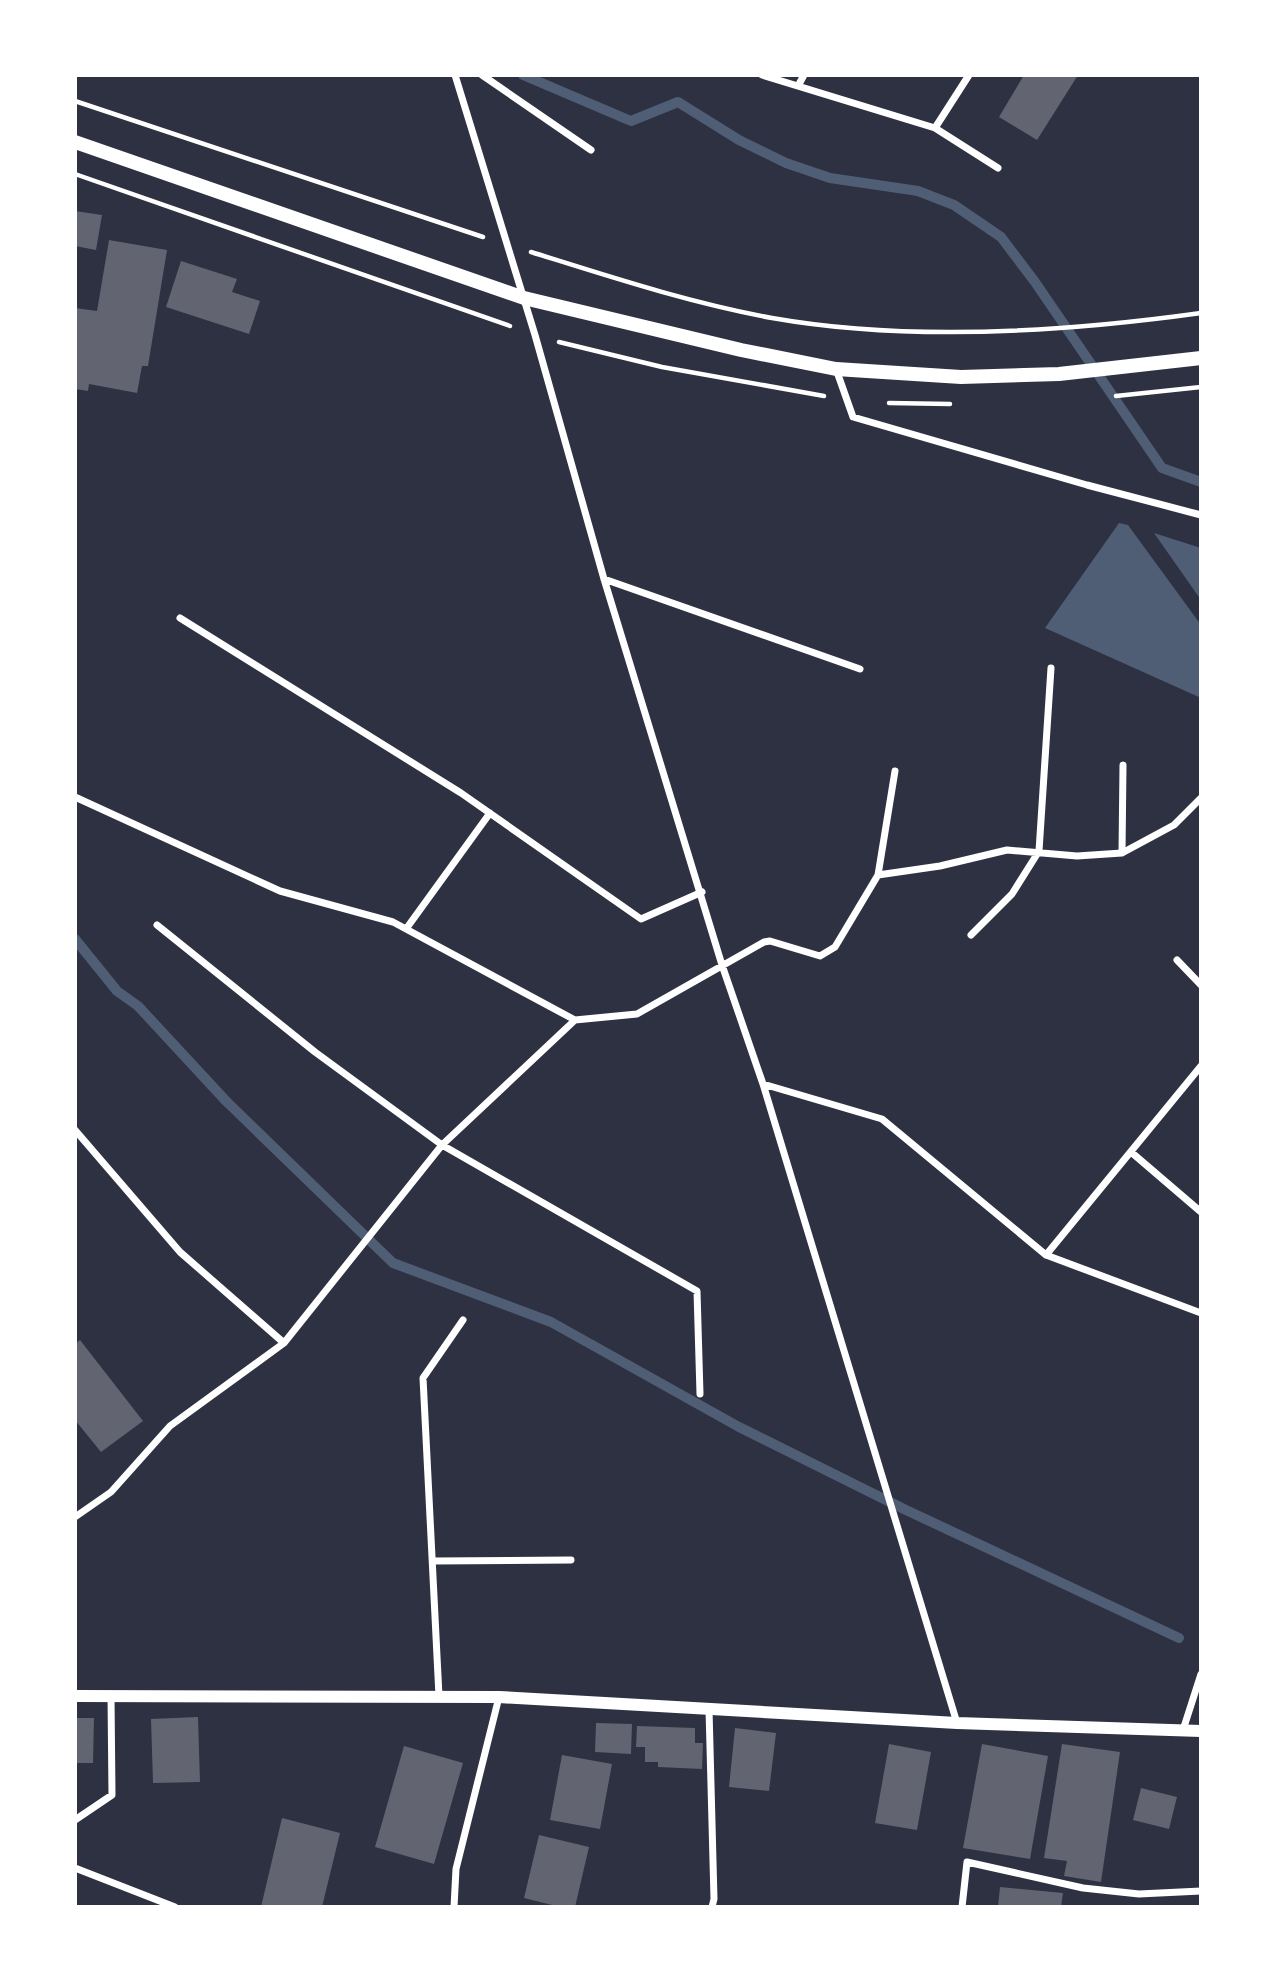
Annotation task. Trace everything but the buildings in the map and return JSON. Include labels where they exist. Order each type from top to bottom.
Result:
[{"type":"main road","points":[[75,142],[524,298],[741,350],[836,369],[961,377],[1059,374],[1201,359]]},
{"type":"street","points":[[455,75],[524,298],[604,579],[702,892],[722,965],[763,1084],[957,1723]]},
{"type":"street","points":[[482,75],[591,150]]},
{"type":"street","points":[[762,75],[935,128],[998,168]]},
{"type":"street","points":[[798,86],[804,75]]},
{"type":"street","points":[[935,128],[969,75]]},
{"type":"street","points":[[836,369],[853,417],[1201,515]]},
{"type":"street","points":[[604,579],[860,669]]},
{"type":"street","points":[[180,618],[490,813],[641,919],[702,892]]},
{"type":"street","points":[[971,935],[1013,894],[1039,851],[1051,668]]},
{"type":"street","points":[[1122,853],[1123,765]]},
{"type":"street","points":[[75,797],[280,891],[393,922],[575,1020],[637,1014],[764,942],[820,956],[835,947],[878,875],[895,771]]},
{"type":"street","points":[[878,875],[940,866],[1007,850],[1077,856],[1122,853],[1174,825],[1201,798]]},
{"type":"street","points":[[406,929],[490,813]]},
{"type":"street","points":[[157,925],[315,1052],[442,1144],[697,1291],[700,1394]]},
{"type":"street","points":[[1177,960],[1201,985]]},
{"type":"street","points":[[75,1517],[111,1492],[170,1426],[284,1343],[442,1144],[575,1020]]},
{"type":"street","points":[[1046,1255],[1201,1066]]},
{"type":"street","points":[[763,1084],[882,1119],[1046,1255],[1201,1313]]},
{"type":"street","points":[[75,1130],[180,1252],[284,1343]]},
{"type":"street","points":[[1131,1152],[1201,1212]]},
{"type":"street","points":[[439,1696],[423,1378],[463,1320]]},
{"type":"street","points":[[433,1561],[571,1560]]},
{"type":"street","points":[[1183,1730],[1201,1674]]},
{"type":"street","points":[[75,1696],[499,1697],[957,1723],[1201,1731]]},
{"type":"street","points":[[75,1820],[112,1796],[111,1696]]},
{"type":"street","points":[[454,1907],[456,1868],[499,1697]]},
{"type":"street","points":[[709,1709],[714,1899],[712,1907]]},
{"type":"street","points":[[961,1907],[967,1862],[1083,1888],[1139,1894],[1201,1891]]},
{"type":"street","points":[[75,1868],[175,1907]]},
{"type":"path","points":[[75,101],[427,218]]},
{"type":"path","points":[[75,174],[468,311]]},
{"type":"path","points":[[581,268],[680,297],[773,318],[847,328],[940,331],[1034,329],[1115,324],[1201,313]]},
{"type":"path","points":[[1155,392],[1201,387]]},
{"type":"water","points":[[1119,523],[1128,525],[1201,625],[1201,698],[1045,628]]},
{"type":"water","points":[[1154,533],[1201,548],[1201,600]]},
{"type":"waterway","points":[[523,75],[631,121],[678,102],[739,140],[786,163],[830,178],[918,191],[954,205],[1001,237],[1035,282],[1162,468],[1201,482]]},
{"type":"waterway","points":[[75,939],[117,991],[138,1006],[226,1101],[393,1263],[551,1322],[739,1427],[906,1510],[1179,1638]]}]
